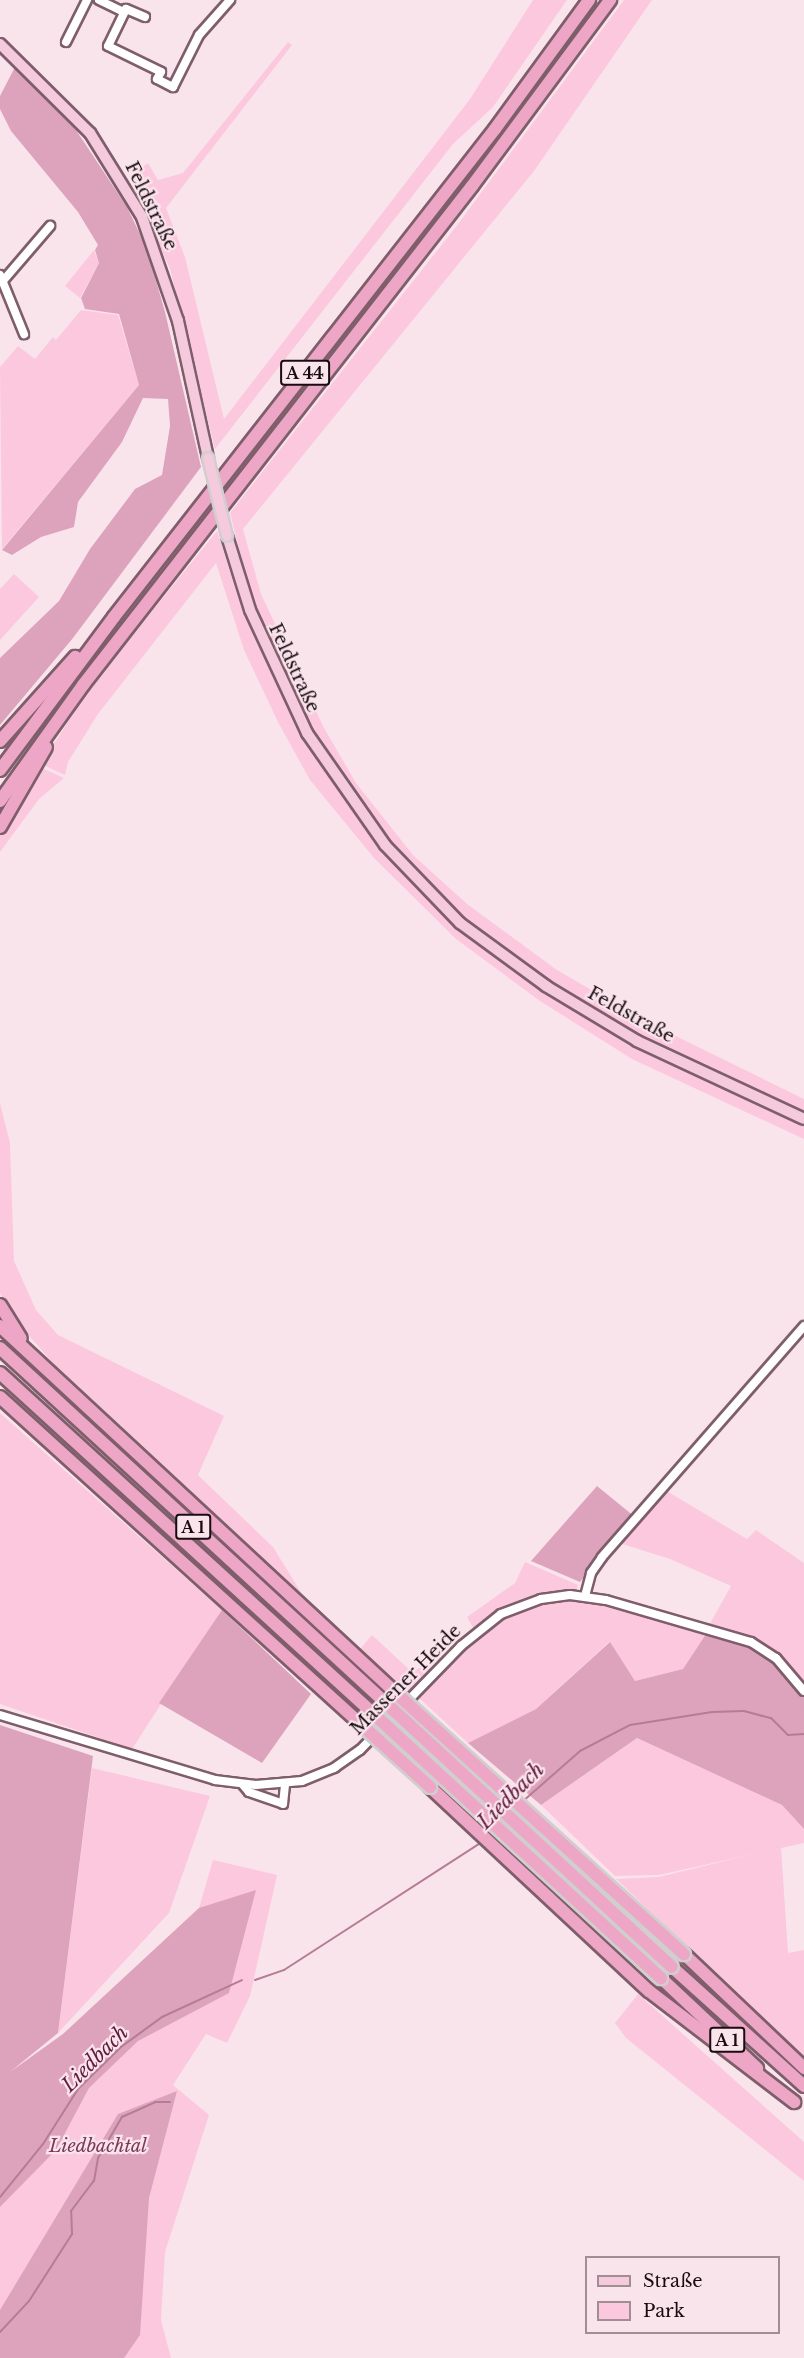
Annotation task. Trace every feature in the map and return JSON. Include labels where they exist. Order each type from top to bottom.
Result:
[{"type":"highway","name":"A 44","points":[[0,770],[114,617],[495,129],[589,0]]},
{"type":"highway","name":"A 44","points":[[0,801],[82,685],[472,186],[609,0]]},
{"type":"highway","points":[[0,743],[114,617]]},
{"type":"highway","points":[[0,827],[82,685]]},
{"type":"highway","points":[[0,1305],[43,1365]]},
{"type":"highway","points":[[0,1326],[398,1695],[684,1954],[804,2068]]},
{"type":"highway","name":"A 1","points":[[0,1348],[804,2086]]},
{"type":"highway","name":"A 1","points":[[0,1373],[804,2111]]},
{"type":"highway","points":[[3,1400],[365,1728],[649,1992],[794,2102]]},
{"type":"main road","name":"Feldstraße","points":[[0,44],[90,133],[142,217],[178,321],[227,536],[250,610],[306,733],[385,845],[460,923],[546,986],[637,1041],[804,1119]]},
{"type":"street","points":[[66,42],[87,0]]},
{"type":"street","points":[[99,0],[124,12]]},
{"type":"street","points":[[145,17],[126,9],[108,46],[161,72],[157,79],[173,87],[199,35],[230,0]]},
{"type":"street","points":[[24,334],[1,278],[50,226]]},
{"type":"street","points":[[585,1596],[591,1574],[602,1557],[804,1326]]},
{"type":"street","name":"Massener Heide","points":[[0,1715],[180,1772],[243,1785],[285,1784],[316,1776],[360,1750],[461,1646],[501,1614],[541,1599],[585,1596],[751,1642],[776,1658],[804,1691]]},
{"type":"street","name":"Massener Heide","points":[[243,1785],[249,1792],[283,1804],[285,1784]]},
{"type":"green space","points":[[533,0],[567,0],[493,107],[453,144],[215,449],[170,269],[129,176],[148,163],[158,180],[183,173],[288,42],[292,45],[166,208],[185,257],[224,419],[470,99]]},
{"type":"green space","points":[[624,0],[652,0],[534,171],[243,529],[261,594],[324,728],[356,783],[413,855],[467,904],[557,970],[643,1020],[804,1099],[804,1114],[640,1035],[549,982],[460,916],[391,842],[310,730],[272,653],[250,593],[230,513],[455,228]]},
{"type":"green space","points":[[94,250],[99,263],[80,298],[65,286]]},
{"type":"green space","points":[[81,310],[118,315],[139,385],[2,549],[0,367],[18,346],[35,359],[53,337],[56,340]]},
{"type":"green space","points":[[217,531],[238,596],[300,733],[381,850],[460,930],[543,990],[634,1045],[804,1126],[804,1139],[632,1059],[540,1001],[456,939],[374,858],[310,780],[279,724],[244,650],[216,563],[98,714],[68,762],[65,775],[41,764],[89,689]]},
{"type":"green space","points":[[14,574],[39,597],[0,640],[0,589]]},
{"type":"green space","points":[[40,767],[64,778],[39,799],[0,852],[0,829]]},
{"type":"green space","points":[[0,1103],[10,1143],[14,1261],[36,1310],[58,1335],[224,1416],[198,1475],[273,1547],[302,1594],[52,1362],[10,1314],[0,1293]]},
{"type":"green space","points":[[0,1413],[222,1610],[132,1749],[0,1704]]},
{"type":"green space","points":[[665,1490],[747,1539],[756,1530],[804,1563],[804,1686],[779,1656],[761,1643],[708,1627],[731,1586],[670,1559],[619,1543]]},
{"type":"green space","points":[[525,1562],[578,1585],[576,1592],[530,1597],[474,1629],[467,1617],[515,1583]]},
{"type":"green space","points":[[585,1599],[706,1634],[683,1669],[635,1681],[609,1642],[536,1709],[468,1743],[418,1697],[464,1648],[503,1618],[532,1605]]},
{"type":"green space","points":[[372,1635],[412,1672],[427,1664],[432,1670],[411,1694],[360,1649]]},
{"type":"green space","points":[[637,1738],[782,1805],[804,1829],[804,1843],[659,1875],[615,1876],[541,1805]]},
{"type":"green space","points":[[92,1768],[210,1796],[169,1913],[58,2033]]},
{"type":"green space","points":[[781,1847],[788,1953],[804,1950],[804,2058],[616,1879],[659,1877]]},
{"type":"green space","name":"Liedbachtal","points":[[213,1860],[277,1875],[250,1996],[227,2043],[206,2034],[173,2085],[209,2115],[165,2252],[161,2320],[171,2358],[0,2358],[0,2080],[63,2034],[199,1908]]},
{"type":"green space","points":[[638,1994],[804,2142],[804,2181],[626,2038],[615,2023]]},
{"type":"shaded area","points":[[15,67],[76,130],[127,207],[147,249],[165,312],[201,467],[73,638],[0,725],[0,658],[59,601],[90,549],[135,489],[162,475],[170,426],[168,399],[143,398],[122,442],[78,502],[74,527],[41,537],[12,555],[2,550],[139,385],[119,314],[85,309],[81,298],[99,263],[95,250],[98,245],[78,212],[11,131],[0,109],[0,96]]},
{"type":"shaded area","points":[[597,1486],[635,1517],[580,1582],[531,1561]]},
{"type":"shaded area","points":[[222,1610],[311,1694],[262,1763],[159,1703]]},
{"type":"shaded area","points":[[706,1634],[750,1645],[774,1661],[804,1696],[804,1829],[782,1805],[637,1738],[541,1805],[468,1743],[536,1709],[610,1642],[635,1681],[683,1669]]},
{"type":"shaded area","points":[[0,1725],[93,1756],[58,2033],[10,2072],[63,2034],[199,1908],[256,1890],[229,1993],[138,2041],[89,2088],[56,2150],[0,2207]]},
{"type":"shaded area","points":[[177,2091],[149,2198],[140,2335],[124,2358],[0,2358],[0,2310],[118,2114]]},
{"type":"waterway","name":"Liedbach","points":[[522,1802],[580,1751],[630,1725],[712,1712],[744,1711],[771,1718],[788,1735],[804,1734]]},
{"type":"waterway","name":"Liedbach","points":[[255,1980],[284,1970],[482,1842]]},
{"type":"waterway","name":"Liedbach","points":[[0,2197],[43,2144],[78,2089],[121,2047],[162,2017],[242,1980]]},
{"type":"waterway","points":[[0,2332],[29,2301],[72,2234],[71,2211],[94,2181],[98,2158],[122,2117],[155,2102],[170,2102]]}]
